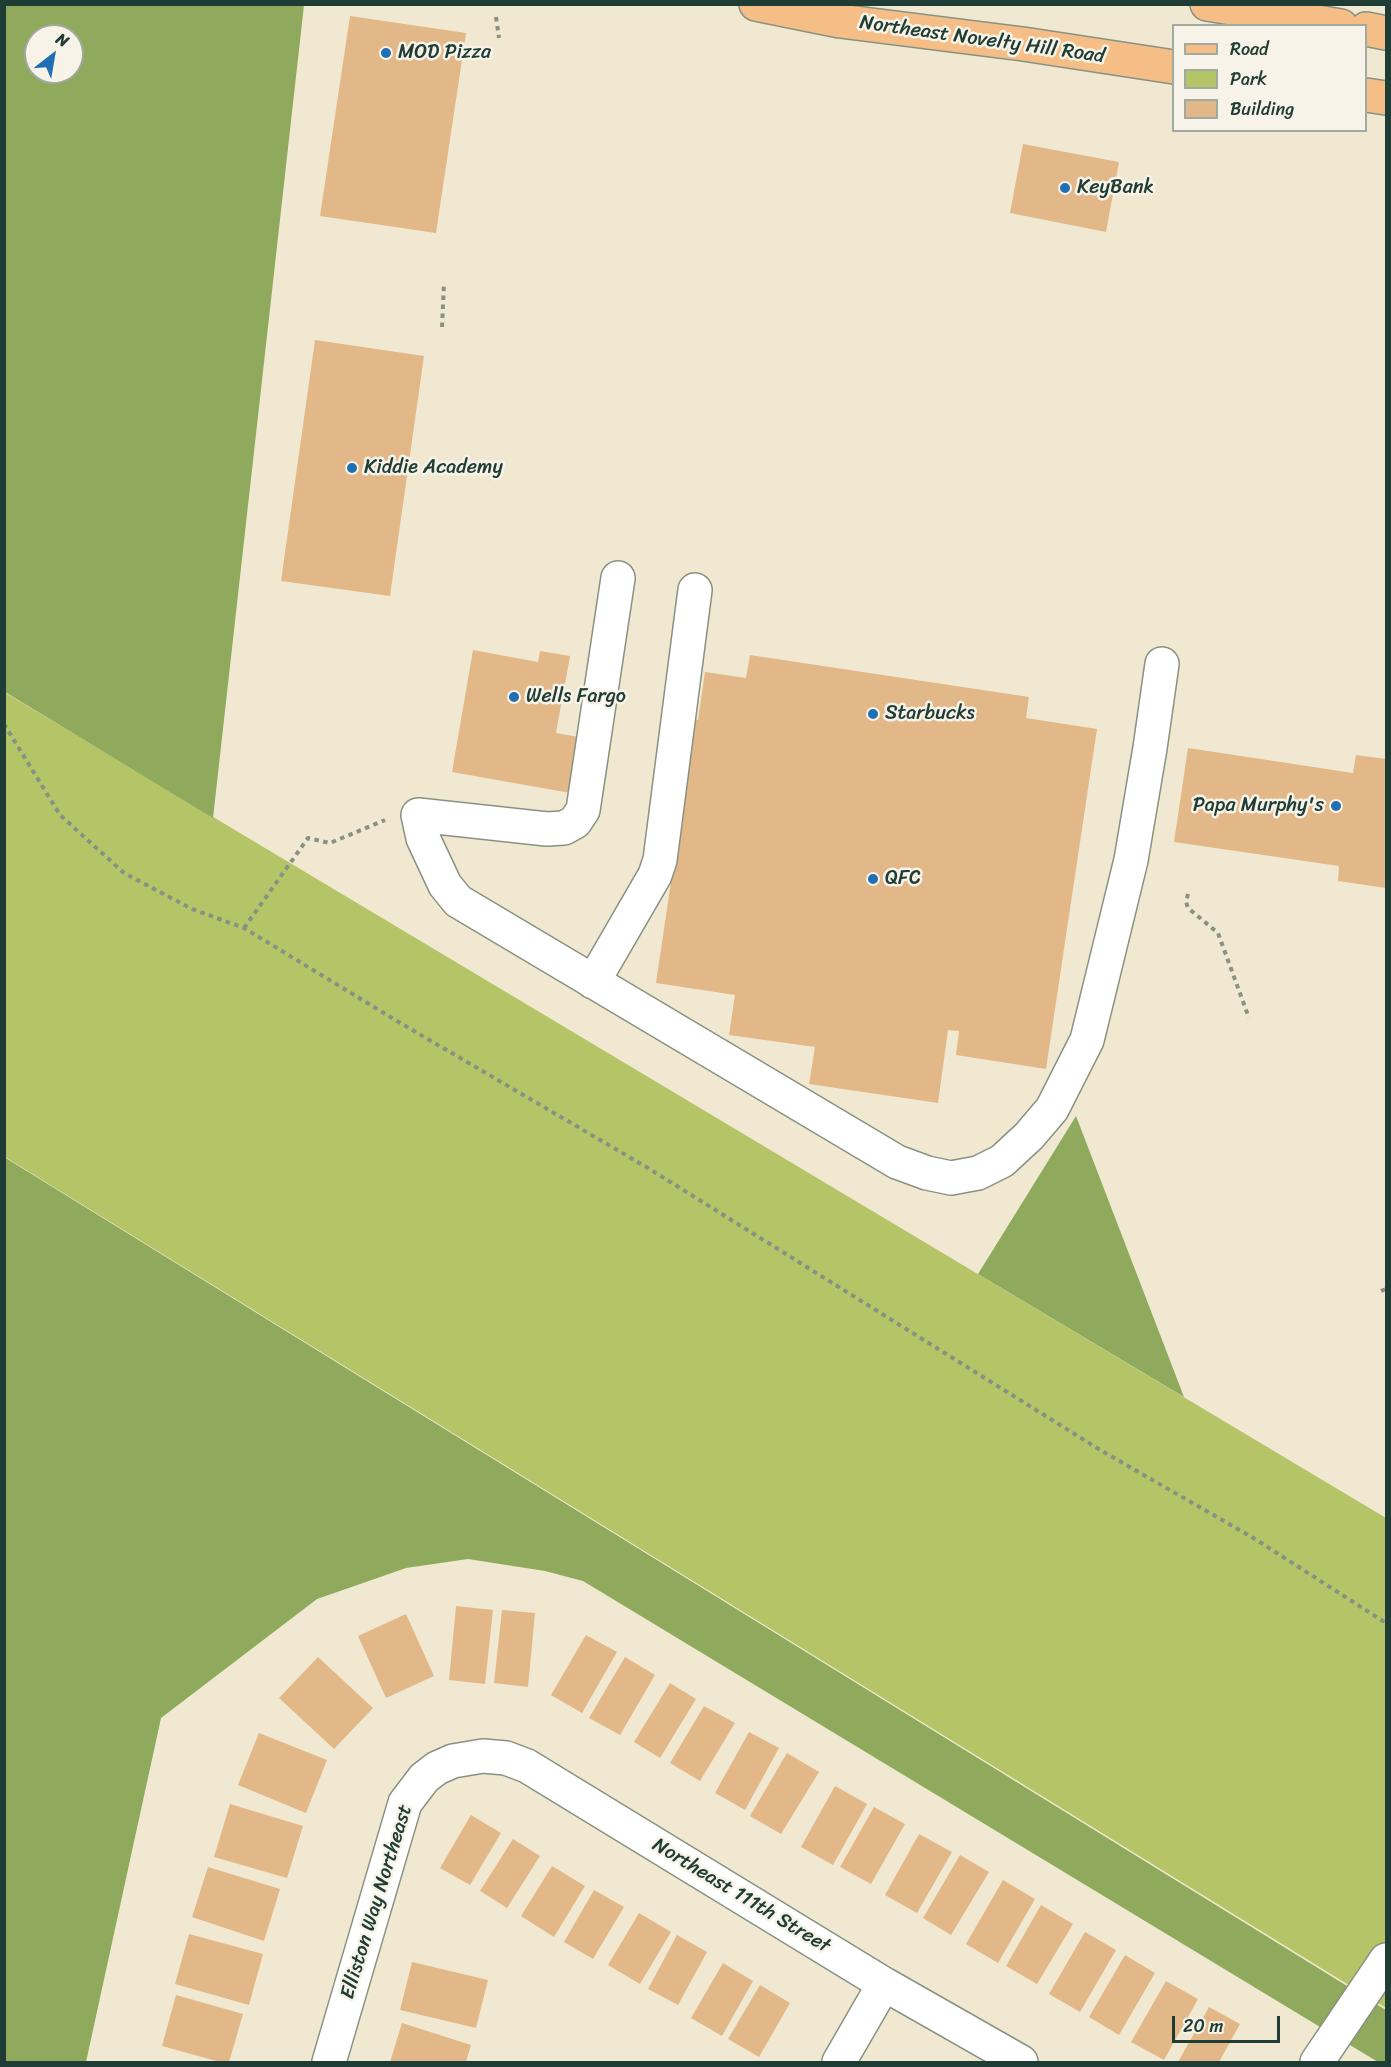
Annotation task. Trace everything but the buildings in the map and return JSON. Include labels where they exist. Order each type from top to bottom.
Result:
[{"type":"main road","name":"Northeast Novelty Hill Road","points":[[756,4],[842,13],[1172,67]]},
{"type":"main road","points":[[1207,4],[1329,24]]},
{"type":"main road","points":[[1367,29],[1386,33]]},
{"type":"main road","points":[[1367,95],[1386,98]]},
{"type":"street","points":[[406,815],[547,829],[564,828],[575,822],[583,810],[618,578]]},
{"type":"street","points":[[593,982],[655,874],[660,860],[695,590]]},
{"type":"street","points":[[406,815],[423,838],[445,885],[458,901],[897,1162],[927,1173],[951,1178],[978,1173],[1002,1161],[1029,1136],[1052,1109],[1087,1040],[1131,860],[1162,664]]},
{"type":"street","name":"Northeast 111th Street","points":[[453,1761],[483,1756],[506,1758],[527,1766],[884,1984],[1021,2062]]},
{"type":"street","name":"Elliston Way Northeast","points":[[329,2062],[405,1803],[424,1778],[437,1768],[453,1761]]},
{"type":"street","points":[[1317,2062],[1386,1960]]},
{"type":"street","points":[[839,2062],[884,1984]]},
{"type":"path","points":[[496,16],[499,38]]},
{"type":"path","points":[[442,327],[444,283]]},
{"type":"path","points":[[4,724],[60,815],[124,873],[192,909],[244,928],[648,1168],[1097,1448],[1255,1539],[1386,1623]]},
{"type":"path","points":[[244,928],[308,838],[330,843],[406,815]]},
{"type":"path","points":[[1188,894],[1186,902],[1188,908],[1218,933],[1250,1018]]},
{"type":"path","points":[[1381,1291],[1386,1289]]},
{"type":"green space","points":[[4,5],[304,5],[213,818],[5,692]]},
{"type":"green space","points":[[4,692],[1386,1518],[1386,2008],[5,1157]]},
{"type":"green space","points":[[1076,1116],[1184,1397],[978,1274]]},
{"type":"green space","points":[[4,1157],[1386,2010],[1386,2062],[1378,2062],[583,1581],[545,1571],[468,1559],[406,1568],[317,1599],[161,1718],[86,2062],[5,2062]]},
{"type":"place","name":"MOD Pizza","points":[[386,53]]},
{"type":"place","name":"KeyBank","points":[[1065,188]]},
{"type":"place","name":"Kiddie Academy","points":[[352,468]]},
{"type":"place","name":"Wells Fargo","points":[[514,697]]},
{"type":"place","name":"Starbucks","points":[[873,714]]},
{"type":"place","name":"Papa Murphy's","points":[[1336,806]]},
{"type":"place","name":"QFC","points":[[873,879]]}]
